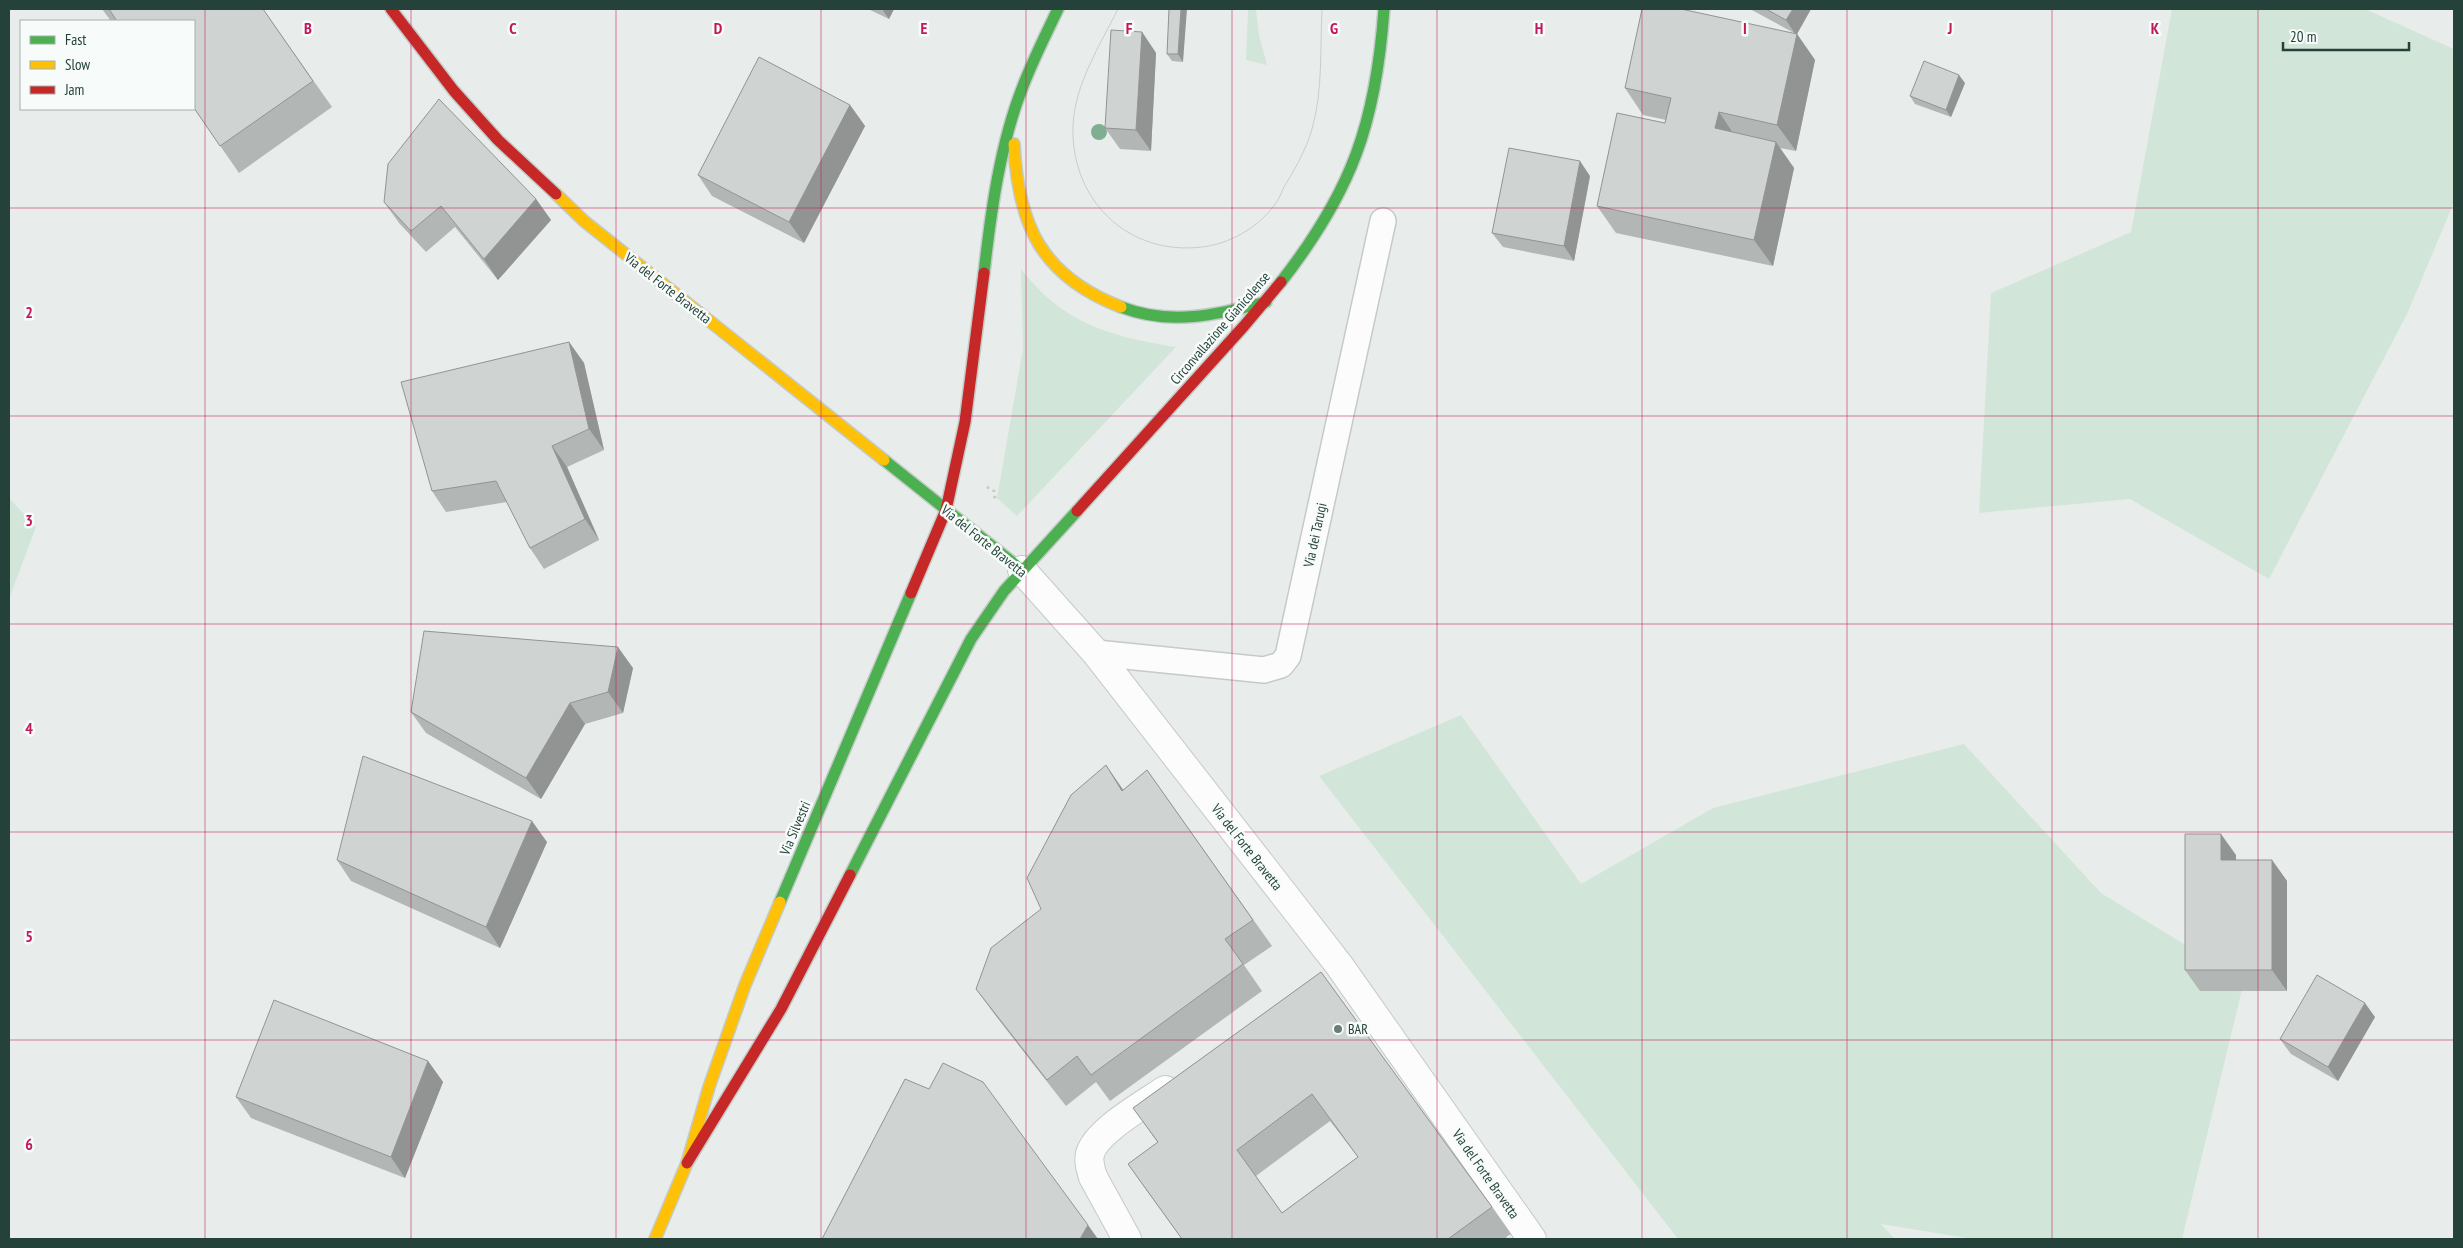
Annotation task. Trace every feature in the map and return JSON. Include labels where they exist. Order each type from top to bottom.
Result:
[{"type":"main road","name":"Via del Forte Bravetta","points":[[391,9],[454,90],[498,140],[550,191],[584,221],[1022,570]]},
{"type":"main road","points":[[946,510],[965,422],[994,200],[1012,118],[1035,57],[1058,9]]},
{"type":"main road","name":"Circonvallazione Gianicolense","points":[[1022,570],[1266,302],[1326,218],[1355,163],[1365,133],[1376,82],[1384,9]]},
{"type":"main road","points":[[1012,118],[1016,171],[1023,212],[1035,239],[1049,261],[1068,278],[1111,303],[1150,315],[1193,317],[1266,302]]},
{"type":"main road","name":"Via Silvestri","points":[[655,1239],[687,1163],[709,1087],[745,985],[946,510]]},
{"type":"main road","name":"Via Silvestri","points":[[687,1163],[781,1009],[971,639],[1004,591],[1022,570]]},
{"type":"street","name":"Via del Forte Bravetta","points":[[1022,570],[1096,653],[1330,971],[1532,1239]]},
{"type":"street","points":[[1127,1239],[1093,1177],[1090,1167],[1090,1155],[1100,1136],[1182,1077]]},
{"type":"lane","name":"Via dei Tarugi","points":[[1096,653],[1264,670],[1275,669],[1288,656],[1383,221]]},
{"type":"path","points":[[985,486],[994,491],[993,497],[1000,503]]},
{"type":"green space","points":[[1248,9],[1256,9],[1259,35],[1267,65],[1246,60]]},
{"type":"green space","points":[[2172,9],[2365,9],[2454,49],[2454,202],[2408,312],[2269,579],[2130,499],[1979,513],[1991,293],[2131,232]]},
{"type":"green space","points":[[1021,269],[1037,288],[1071,315],[1109,332],[1176,347],[1017,516],[997,498],[1023,349]]},
{"type":"green space","points":[[9,498],[36,527],[9,599]]},
{"type":"green space","points":[[1461,715],[1581,884],[1713,808],[1964,744],[2101,893],[2244,981],[2182,1239],[1973,1239],[1881,1224],[1895,1239],[1678,1239],[1319,776]]},
{"type":"building","points":[[109,9],[263,9],[313,81],[220,146],[195,109],[195,20],[116,20]]},
{"type":"building","points":[[1169,9],[1181,9],[1178,54],[1167,54]]},
{"type":"building","points":[[1642,9],[1681,9],[1797,34],[1777,125],[1719,112],[1715,128],[1776,142],[1754,240],[1597,206],[1617,113],[1665,123],[1671,98],[1625,88]]},
{"type":"building","points":[[1766,9],[1793,9],[1786,20]]},
{"type":"building","points":[[1111,30],[1142,32],[1136,130],[1105,128]]},
{"type":"building","points":[[759,57],[850,105],[789,222],[698,175]]},
{"type":"building","points":[[1924,61],[1959,75],[1946,110],[1910,96]]},
{"type":"building","points":[[439,99],[536,199],[484,259],[441,206],[411,231],[384,202],[388,164]]},
{"type":"building","points":[[1509,148],[1580,161],[1564,246],[1492,233]]},
{"type":"building","points":[[569,342],[589,429],[552,446],[585,519],[530,548],[496,481],[432,491],[401,382]]},
{"type":"building","points":[[424,631],[618,647],[608,692],[570,703],[526,778],[411,712]]},
{"type":"building","points":[[363,756],[532,821],[486,927],[337,860]]},
{"type":"building","points":[[1106,765],[1122,791],[1147,770],[1253,920],[1225,939],[1243,964],[1091,1075],[1077,1056],[1047,1080],[976,989],[991,948],[1041,909],[1027,878],[1071,795]]},
{"type":"building","points":[[2185,834],[2221,834],[2221,860],[2272,860],[2272,970],[2185,970]]},
{"type":"building","points":[[1321,972],[1492,1207],[1448,1239],[1182,1239],[1128,1164],[1158,1142],[1133,1108]],"holes":[[[1312,1094],[1358,1157],[1282,1213],[1237,1150]]]},
{"type":"building","points":[[2317,975],[2365,1003],[2328,1067],[2280,1039]]},
{"type":"building","points":[[274,1000],[428,1061],[391,1157],[236,1097]]},
{"type":"building","points":[[943,1063],[983,1082],[1088,1225],[1080,1239],[822,1239],[905,1079],[929,1089]]},
{"type":"tram line","points":[[1118,9],[1096,51],[1078,95],[1073,125],[1075,152],[1081,177],[1093,199],[1109,218],[1128,232],[1150,242],[1175,247],[1202,247],[1232,239],[1259,222],[1276,202],[1310,137],[1316,115],[1322,9]]},
{"type":"traffic: fast","points":[[984,273],[997,178],[1008,131],[1027,76],[1058,9]]},
{"type":"traffic: fast","points":[[1281,282],[1326,217],[1343,186],[1356,154],[1367,121],[1375,87],[1384,9]]},
{"type":"traffic: fast","points":[[1121,307],[1139,313],[1175,317],[1212,314],[1266,302]]},
{"type":"traffic: fast","points":[[884,460],[1022,570]]},
{"type":"traffic: fast","points":[[850,875],[971,639],[1004,591],[1077,511]]},
{"type":"traffic: fast","points":[[780,902],[911,593]]},
{"type":"traffic: slow","points":[[1014,144],[1016,173],[1021,199],[1039,244],[1053,263],[1071,280],[1121,307]]},
{"type":"traffic: slow","points":[[556,194],[584,221],[884,460]]},
{"type":"traffic: slow","points":[[655,1239],[687,1163],[709,1087],[745,985],[780,902]]},
{"type":"traffic: jam","points":[[391,9],[454,91],[498,140],[556,194]]},
{"type":"traffic: jam","points":[[911,593],[946,510],[965,422],[984,273]]},
{"type":"traffic: jam","points":[[1077,511],[1244,326],[1281,282]]},
{"type":"traffic: jam","points":[[687,1163],[781,1009],[850,875]]},
{"type":"place","name":"BAR","points":[[1338,1029]]}]
